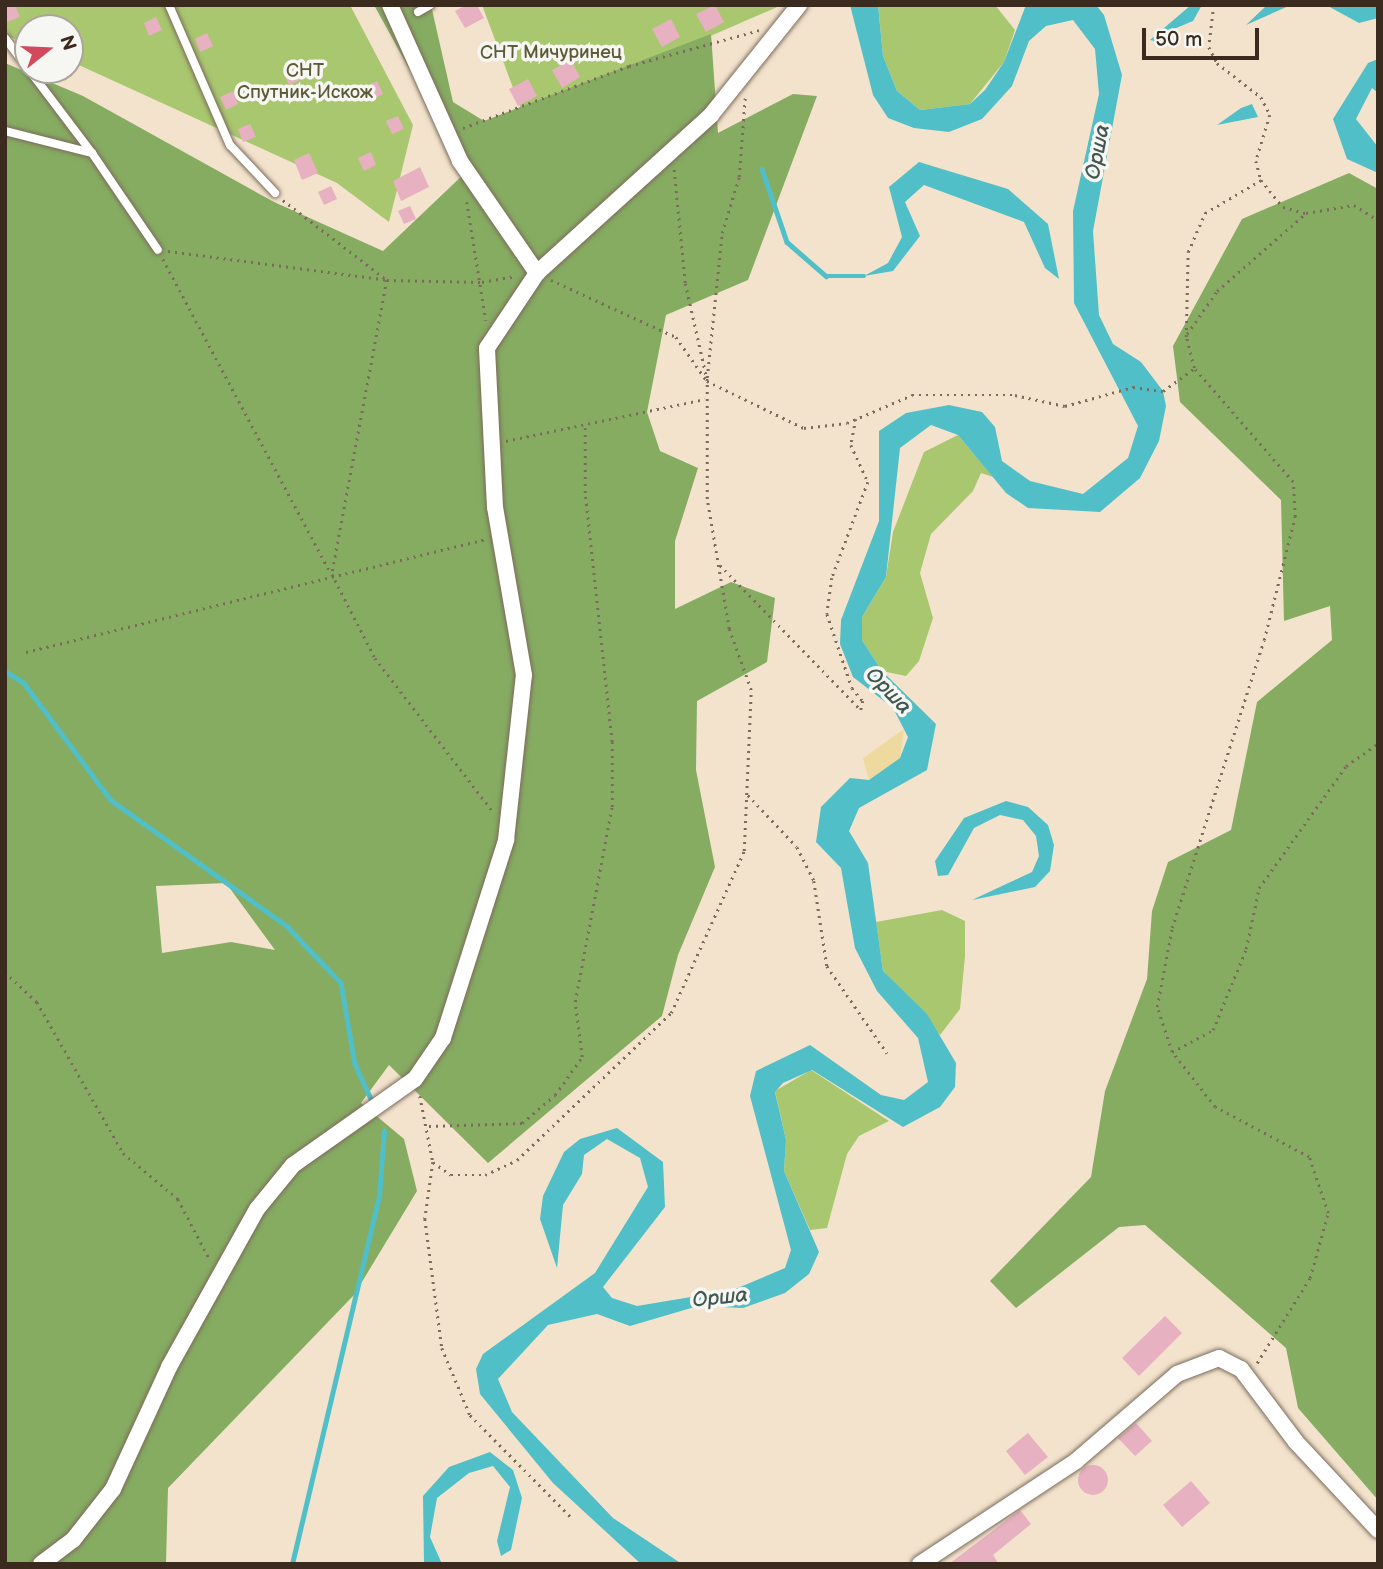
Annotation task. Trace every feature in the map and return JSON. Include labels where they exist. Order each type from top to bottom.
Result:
[{"type":"street","points":[[390,5],[447,134],[537,272]]},
{"type":"street","points":[[41,1564],[73,1540],[113,1489],[218,1276],[257,1209],[293,1165],[415,1079],[443,1038],[458,1002],[507,831],[524,675],[500,536],[487,348],[537,272],[711,115],[745,69],[779,33],[799,5]]},
{"type":"street","points":[[920,1564],[1076,1461],[1177,1374],[1219,1358],[1250,1378],[1296,1442],[1378,1531]]},
{"type":"lane","points":[[169,5],[230,145],[275,193]]},
{"type":"lane","points":[[418,12],[430,5]]},
{"type":"lane","points":[[5,38],[92,153],[158,250]]},
{"type":"lane","points":[[5,131],[92,153]]},
{"type":"path","points":[[1214,5],[1209,47],[1217,63],[1261,97],[1270,115],[1256,161],[1261,180],[1283,207],[1306,213],[1354,205],[1378,220]]},
{"type":"path","points":[[447,134],[750,28],[779,33]]},
{"type":"path","points":[[433,1162],[451,1175],[485,1175],[517,1160],[671,1013],[744,851],[751,690],[729,629],[708,499],[705,399],[722,233],[739,177],[745,69]]},
{"type":"path","points":[[672,150],[685,283],[706,381]]},
{"type":"path","points":[[1250,1378],[1279,1320],[1310,1278],[1328,1213],[1309,1157],[1215,1107],[1172,1052],[1157,1007],[1172,928],[1265,640],[1294,517],[1293,482],[1194,368],[1186,337],[1188,252],[1205,213],[1261,180]]},
{"type":"path","points":[[465,188],[482,282],[487,348]]},
{"type":"path","points":[[275,193],[387,279]]},
{"type":"path","points":[[1186,337],[1217,292],[1306,213]]},
{"type":"path","points":[[158,250],[387,279],[482,282],[537,272],[676,337],[706,381],[804,428],[856,419],[912,395],[1015,395],[1065,406],[1133,387],[1163,391],[1194,368]]},
{"type":"path","points":[[158,250],[375,657],[507,831]]},
{"type":"path","points":[[331,574],[387,279]]},
{"type":"path","points":[[492,443],[586,428],[705,399]]},
{"type":"path","points":[[720,565],[861,710],[863,701],[852,688],[827,614],[832,579],[868,482],[851,445],[856,419]]},
{"type":"path","points":[[429,1126],[522,1123],[555,1095],[582,1057],[575,1002],[612,807],[612,742],[585,493],[586,428]]},
{"type":"path","points":[[26,652],[331,574],[500,536]]},
{"type":"path","points":[[1172,1052],[1213,1030],[1246,949],[1259,888],[1346,766],[1378,744]]},
{"type":"path","points":[[748,795],[797,846],[814,881],[827,967],[887,1052]]},
{"type":"path","points":[[5,972],[37,1002],[123,1153],[178,1199],[218,1276]]},
{"type":"path","points":[[415,1079],[429,1126],[433,1162],[425,1219],[442,1348],[470,1415],[572,1518]]},
{"type":"green space","name":"СНТ Спутник-Искож","points":[[5,5],[350,5],[413,125],[389,222],[337,183],[84,67],[84,14],[14,14],[14,39],[5,35]]},
{"type":"green space","points":[[374,5],[431,5],[453,102],[484,121],[711,34],[718,133],[793,94],[817,96],[748,280],[666,315],[647,412],[660,451],[698,468],[675,541],[675,609],[731,582],[775,598],[767,662],[697,701],[696,770],[715,867],[678,955],[662,1016],[488,1163],[389,1065],[361,1103],[404,1139],[417,1191],[354,1295],[168,1488],[166,1564],[5,1564],[5,63],[14,67],[14,84],[55,84],[83,96],[274,202],[383,251],[466,172]],"holes":[[[226,883],[275,950],[231,942],[162,953],[156,886]]]},
{"type":"green space","name":"СНТ Мичуринец","points":[[482,5],[782,5],[524,117]]},
{"type":"green space","points":[[878,5],[995,5],[1015,30],[1004,62],[970,104],[920,110],[897,91],[883,56]]},
{"type":"green space","points":[[1349,173],[1378,189],[1378,1500],[1298,1408],[1286,1348],[1145,1225],[1119,1227],[1016,1308],[990,1281],[1091,1177],[1105,1091],[1147,979],[1152,911],[1168,862],[1231,830],[1257,702],[1332,640],[1330,606],[1284,621],[1281,500],[1180,402],[1173,346],[1242,219]]},
{"type":"green space","points":[[958,435],[993,477],[981,473],[973,491],[931,534],[920,573],[933,618],[919,661],[906,676],[882,671],[862,640],[862,617],[886,577],[893,532],[924,452]]},
{"type":"green space","points":[[942,910],[965,921],[965,956],[960,1009],[940,1035],[883,971],[876,922]]},
{"type":"green space","points":[[811,1070],[889,1121],[859,1136],[847,1154],[827,1228],[810,1230],[784,1171],[786,1140],[775,1091]]},
{"type":"sand","points":[[904,729],[900,758],[869,780],[863,758]]},
{"type":"water","name":"Орша","points":[[850,5],[878,5],[883,56],[897,91],[920,110],[970,104],[985,90],[1004,62],[1026,5],[1096,5],[1104,15],[1122,75],[1093,231],[1099,315],[1113,344],[1141,362],[1163,391],[1166,406],[1159,441],[1140,478],[1100,512],[1028,508],[1006,493],[958,435],[931,425],[900,448],[886,577],[862,617],[862,640],[882,671],[936,724],[927,770],[859,808],[849,831],[868,863],[883,971],[927,1014],[956,1063],[955,1087],[940,1107],[903,1127],[812,1070],[783,1083],[775,1092],[786,1140],[784,1171],[819,1252],[809,1274],[785,1293],[743,1308],[698,1306],[630,1326],[597,1314],[548,1325],[498,1379],[512,1412],[613,1518],[682,1564],[641,1564],[553,1483],[480,1394],[476,1369],[483,1354],[595,1273],[648,1187],[640,1158],[607,1139],[584,1155],[582,1174],[563,1205],[557,1268],[540,1219],[543,1196],[564,1152],[580,1139],[617,1128],[663,1162],[665,1207],[603,1287],[612,1298],[637,1306],[733,1290],[785,1268],[791,1250],[750,1096],[756,1071],[810,1045],[881,1095],[904,1100],[928,1082],[918,1038],[877,991],[855,948],[841,868],[816,842],[821,807],[850,778],[869,780],[900,758],[908,737],[893,708],[853,677],[840,644],[841,620],[879,521],[879,431],[906,413],[949,405],[982,412],[995,427],[1002,461],[1030,481],[1083,494],[1128,458],[1138,426],[1074,303],[1073,211],[1099,94],[1095,49],[1073,20],[1046,26],[1029,41],[1012,86],[982,119],[949,132],[914,128],[888,118],[873,95]]},
{"type":"water","points":[[1191,5],[1202,5],[1193,21],[1169,31],[1164,43],[1150,40]]},
{"type":"water","points":[[1291,5],[1246,25],[1266,6]]},
{"type":"water","points":[[1326,5],[1378,5],[1378,18],[1359,23]]},
{"type":"water","points":[[1378,59],[1378,93],[1372,88],[1356,119],[1378,147],[1378,173],[1347,159],[1333,119],[1368,63]]},
{"type":"water","points":[[1252,104],[1258,117],[1217,125],[1241,108]]},
{"type":"water","points":[[919,162],[1008,189],[1048,224],[1059,279],[1045,268],[1024,222],[924,185],[905,202],[920,236],[893,271],[864,276],[888,263],[902,237],[889,187]]},
{"type":"water","points":[[1006,801],[1028,807],[1048,825],[1054,845],[1050,871],[1035,887],[972,900],[1032,872],[1039,856],[1036,836],[1023,820],[1000,815],[974,828],[948,875],[938,876],[935,861],[964,818]]},
{"type":"water","points":[[490,1452],[513,1470],[522,1498],[511,1550],[501,1556],[497,1541],[510,1487],[493,1466],[469,1473],[437,1498],[430,1537],[442,1564],[424,1564],[423,1496],[449,1467]]},
{"type":"building","points":[[5,5],[15,5],[19,14],[14,14],[14,19],[5,23]]},
{"type":"building","points":[[466,5],[477,5],[484,18],[465,28],[455,11]]},
{"type":"building","points":[[715,5],[724,22],[706,32],[696,14]]},
{"type":"building","points":[[156,17],[162,30],[149,36],[144,23]]},
{"type":"building","points":[[671,19],[680,37],[662,47],[652,29]]},
{"type":"building","points":[[207,33],[213,46],[200,52],[195,39]]},
{"type":"building","points":[[571,60],[580,77],[562,88],[552,70]]},
{"type":"building","points":[[296,66],[302,79],[289,85],[283,72]]},
{"type":"building","points":[[528,79],[537,96],[518,106],[509,89]]},
{"type":"building","points":[[377,81],[383,94],[370,100],[365,87]]},
{"type":"building","points":[[233,91],[238,104],[226,110],[220,97]]},
{"type":"building","points":[[398,116],[404,129],[392,134],[386,121]]},
{"type":"building","points":[[250,124],[256,137],[243,142],[238,129]]},
{"type":"building","points":[[371,152],[376,165],[364,171],[358,158]]},
{"type":"building","points":[[309,153],[318,173],[302,180],[294,160]]},
{"type":"building","points":[[420,167],[429,187],[401,201],[393,181]]},
{"type":"building","points":[[331,186],[337,199],[324,205],[318,192]]},
{"type":"building","points":[[410,206],[416,219],[404,224],[398,211]]},
{"type":"building","points":[[1165,1316],[1182,1333],[1139,1376],[1122,1358]]},
{"type":"building","points":[[1136,1423],[1152,1441],[1135,1456],[1118,1438]]},
{"type":"building","points":[[1028,1433],[1048,1457],[1025,1475],[1006,1451]]},
{"type":"building","points":[[1093,1465],[1104,1469],[1108,1480],[1104,1491],[1093,1495],[1082,1491],[1078,1480],[1082,1469]]},
{"type":"building","points":[[1191,1481],[1210,1503],[1182,1527],[1163,1505]]},
{"type":"building","points":[[1020,1510],[1031,1524],[993,1555],[999,1564],[949,1564]]},
{"type":"waterway","points":[[762,169],[787,242],[826,276],[864,276]]},
{"type":"waterway","points":[[5,671],[24,683],[111,800],[287,926],[341,983],[355,1064],[372,1101]]},
{"type":"waterway","points":[[292,1564],[379,1195],[384,1131]]}]
